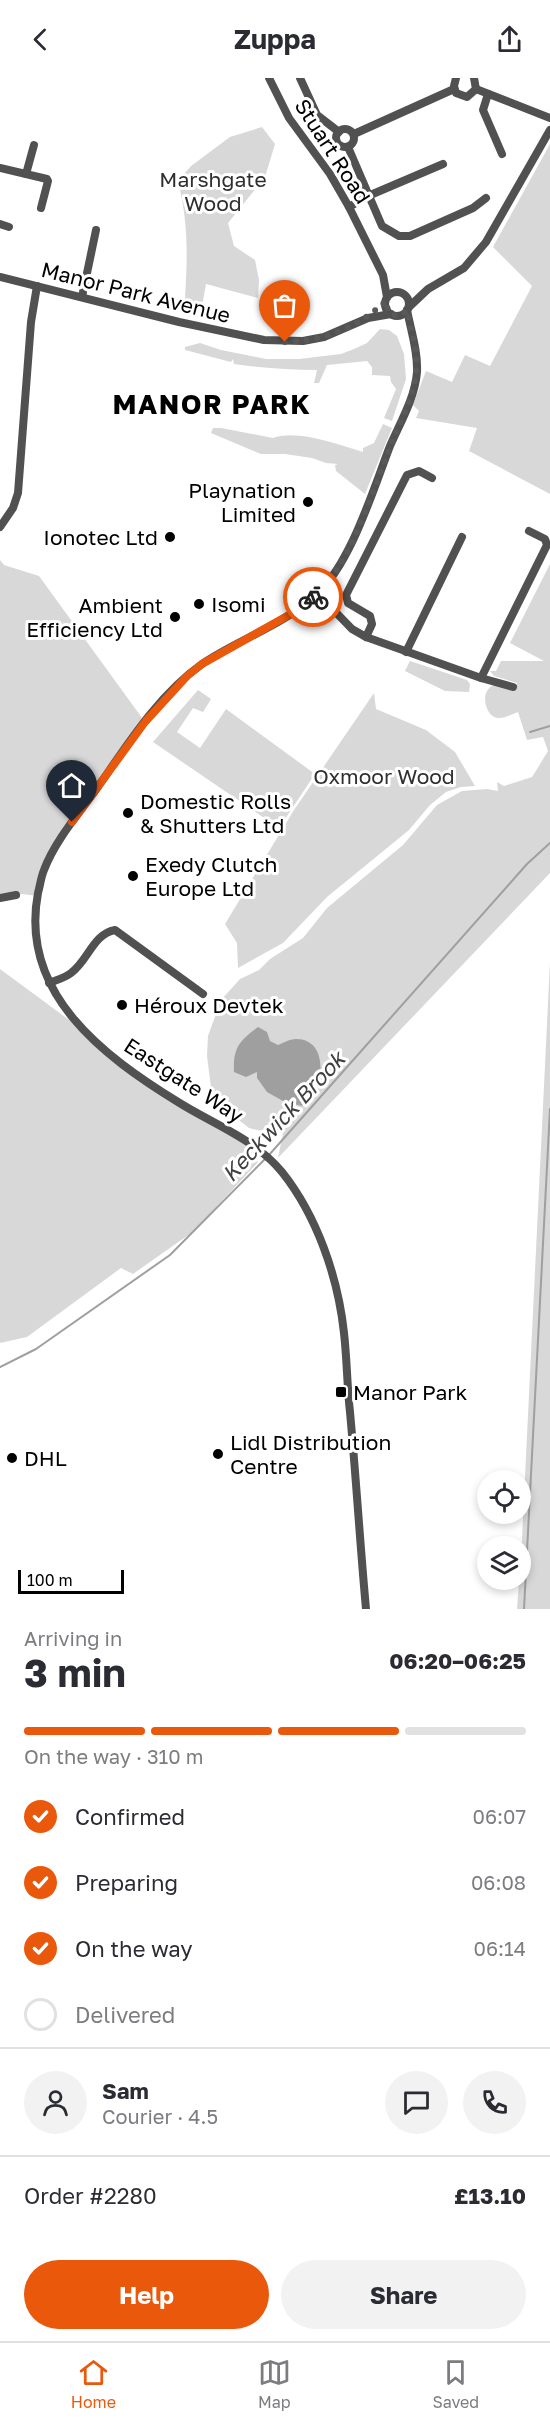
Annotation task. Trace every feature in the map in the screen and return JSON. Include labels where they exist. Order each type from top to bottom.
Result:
[{"type":"street","name":"Stuart Road","points":[[269,78],[290,118],[330,174],[349,207],[383,275],[386,299]]},
{"type":"street","points":[[300,78],[317,115],[339,132]]},
{"type":"street","points":[[454,89],[456,78]]},
{"type":"street","points":[[474,78],[476,89]]},
{"type":"street","points":[[354,134],[454,89]]},
{"type":"street","points":[[454,89],[459,95],[467,97],[476,89]]},
{"type":"street","points":[[476,89],[550,118]]},
{"type":"street","points":[[488,94],[483,110],[501,154]]},
{"type":"street","points":[[347,129],[354,134],[353,143],[348,147],[342,147],[338,143],[336,137],[339,132],[347,129]]},
{"type":"street","points":[[392,314],[402,315],[428,289],[452,277],[475,258],[550,130]]},
{"type":"street","points":[[26,174],[34,145]]},
{"type":"street","points":[[348,147],[382,226],[399,236],[410,236],[473,208],[486,198]]},
{"type":"street","points":[[349,207],[368,196],[443,164]]},
{"type":"street","points":[[0,168],[47,179],[41,208]]},
{"type":"street","points":[[82,297],[96,230]]},
{"type":"street","name":"Stuart Road","points":[[383,275],[402,292]]},
{"type":"street","name":"Manor Park Avenue","points":[[0,278],[248,338],[285,342],[324,337],[368,318],[392,314]]},
{"type":"street","points":[[0,527],[13,508],[18,492],[31,322],[37,286]]},
{"type":"street","points":[[411,333],[386,308],[386,299],[392,293],[428,289]]},
{"type":"street","points":[[402,292],[409,299],[408,308]]},
{"type":"street","name":"Manor Park Avenue","points":[[368,318],[386,299]]},
{"type":"street","name":"Eastgate Way","points":[[366,1609],[341,1318],[321,1240],[284,1174],[259,1149],[178,1102],[118,1061],[80,1028],[64,1009],[49,983],[37,942],[36,915],[44,870],[59,840],[145,722],[163,701],[202,664],[289,615],[318,594],[344,557],[413,392],[417,355],[408,308]]},
{"type":"street","points":[[366,637],[372,624],[370,616],[348,603],[346,595],[407,475],[419,471],[432,478]]},
{"type":"street","points":[[481,678],[547,545],[545,539],[529,531]]},
{"type":"street","points":[[406,652],[462,537]]},
{"type":"street","points":[[318,594],[352,629],[366,637],[513,687]]},
{"type":"street","points":[[0,898],[16,895]]},
{"type":"street","points":[[49,983],[73,972],[98,940],[108,931],[115,930],[203,994]]},
{"type":"green space","name":"Marshgate Wood","points":[[262,127],[275,144],[265,177],[228,223],[234,246],[255,260],[259,280],[258,298],[206,284],[200,318],[184,314],[186,231],[178,181],[191,166],[230,137]]},
{"type":"green space","points":[[550,144],[550,494],[469,451],[477,428],[416,418],[419,411],[413,405],[426,371],[452,382],[465,355],[490,366],[532,286],[493,247]]},
{"type":"green space","points":[[380,329],[389,330],[397,336],[404,354],[406,379],[392,421],[384,418],[396,389],[390,376],[372,375],[372,367],[367,361],[327,365],[319,383],[314,383],[317,370],[234,364],[233,359],[231,362],[185,350],[185,347],[200,343],[221,350],[266,359],[299,359],[341,354],[367,343]]},
{"type":"green space","points":[[383,424],[392,428],[365,494],[336,471],[335,465],[338,464],[285,454],[261,454],[211,433],[213,428],[221,428],[273,438],[294,435],[330,442],[363,452],[363,448],[374,443]]},
{"type":"green space","points":[[0,560],[4,565],[39,576],[145,722],[59,840],[38,896],[22,894],[0,900]]},
{"type":"green space","points":[[550,564],[550,873],[278,1158],[283,1133],[249,1128],[226,1110],[211,1087],[207,1056],[208,1036],[221,1000],[240,979],[259,970],[270,959],[303,938],[327,908],[403,845],[437,805],[462,791],[487,789],[498,791],[497,782],[504,786],[532,777],[548,751],[543,737],[527,740],[518,712],[504,717],[494,717],[487,710],[485,698],[489,688],[494,685],[515,691],[517,683],[494,676],[490,671],[496,671],[501,661],[544,661],[510,643]]},
{"type":"green space","points":[[410,661],[467,680],[470,684],[469,692],[445,691],[405,671]]},
{"type":"green space","points":[[198,690],[211,699],[203,712],[193,708],[177,732],[200,748],[226,709],[315,774],[279,828],[153,742]]},
{"type":"green space","name":"Oxmoor Wood","points":[[374,693],[376,709],[426,730],[455,752],[475,786],[461,787],[446,792],[430,805],[409,830],[327,897],[283,943],[238,968],[237,943],[225,924],[294,810]]},
{"type":"green space","points":[[550,962],[550,1609],[517,1609],[518,1590],[531,1590],[531,1536],[522,1536],[523,1524],[531,1524],[531,1470],[525,1470]]},
{"type":"green space","points":[[0,969],[80,1028],[118,1061],[245,1141],[258,1162],[194,1231],[133,1274],[121,1268],[27,1337],[0,1343]]},
{"type":"shaded area","points":[[258,1027],[267,1032],[270,1041],[278,1045],[296,1039],[305,1040],[316,1049],[320,1063],[319,1079],[314,1092],[302,1106],[283,1101],[267,1092],[257,1078],[257,1072],[246,1077],[234,1072],[238,1046]]},
{"type":"waterway","points":[[530,732],[550,726]]},
{"type":"waterway","name":"Keckwick Brook","points":[[269,1155],[527,864],[550,843]]},
{"type":"waterway","points":[[524,1609],[550,1109]]},
{"type":"waterway","name":"Keckwick Brook","points":[[0,1367],[36,1349],[170,1255],[265,1159]]},
{"type":"way so far","points":[[285,342],[324,337],[350,327],[368,318],[386,301],[386,308],[391,314],[398,316],[407,310],[417,355],[417,373],[413,392],[360,522],[344,557],[318,594],[313,597]]},
{"type":"place","name":"Playnation Limited","points":[[308,502]]},
{"type":"place","name":"Ionotec Ltd","points":[[170,537]]},
{"type":"place","name":"Isomi","points":[[199,604]]},
{"type":"place","name":"Ambient Efficiency Ltd","points":[[175,617]]},
{"type":"place","name":"Domestic Rolls & Shutters Ltd","points":[[128,813]]},
{"type":"place","name":"Exedy Clutch Europe Ltd","points":[[133,876]]},
{"type":"place","name":"Héroux Devtek","points":[[122,1005]]},
{"type":"place","name":"Manor Park","points":[[341,1392]]},
{"type":"place","name":"Lidl Distribution Centre","points":[[218,1454]]},
{"type":"place","name":"DHL","points":[[12,1458]]},
{"type":"district","name":"MANOR PARK","points":[[212,404]]},
{"type":"route","points":[[72,822],[145,722],[187,676],[202,664],[289,615],[313,597]]}]
